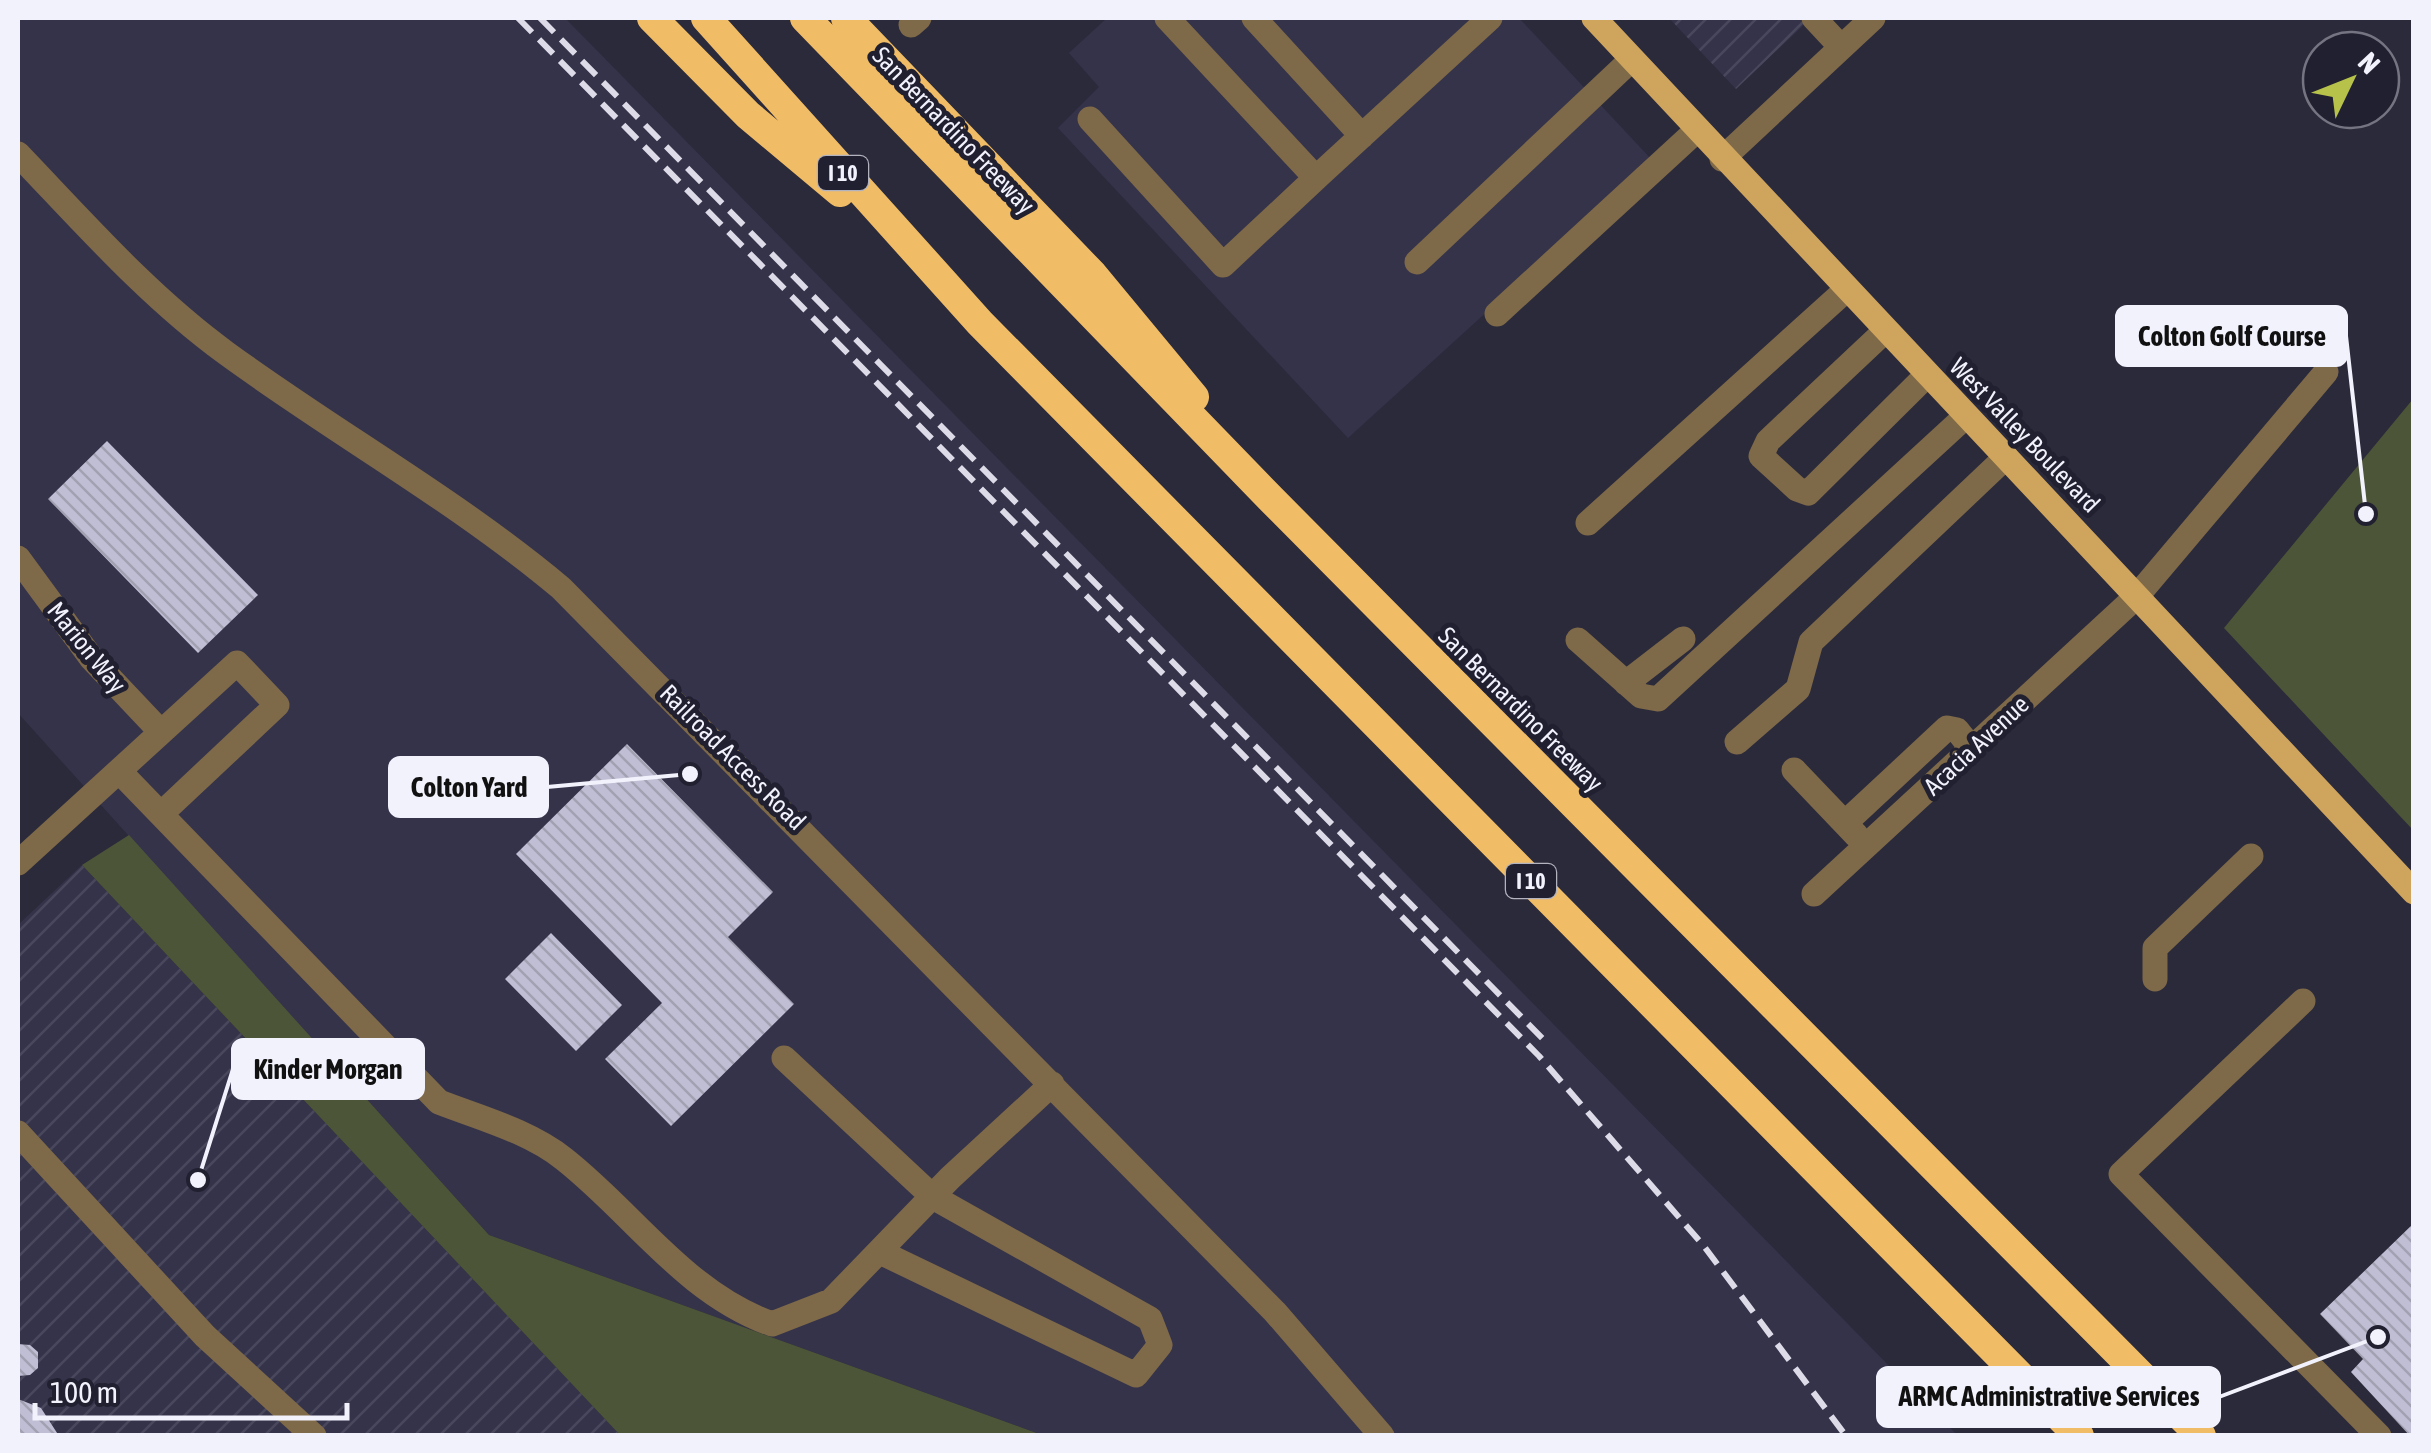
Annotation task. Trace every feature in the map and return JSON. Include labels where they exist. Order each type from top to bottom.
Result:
[{"type":"highway","points":[[652,18],[748,116],[912,250]]},
{"type":"highway","name":"I 10","points":[[706,18],[912,250],[2079,1436]]},
{"type":"highway","name":"San Bernardino Freeway","points":[[804,18],[1270,499],[2201,1436]]},
{"type":"highway","points":[[846,18],[1093,275],[1166,360],[1270,499]]},
{"type":"main road","name":"West Valley Boulevard","points":[[1594,18],[1696,132],[2414,892]]},
{"type":"street","points":[[1167,18],[1316,178]]},
{"type":"street","points":[[1254,18],[1362,136]]},
{"type":"street","points":[[1090,119],[1223,265],[1490,18]]},
{"type":"street","points":[[1814,18],[1841,48]]},
{"type":"street","points":[[1722,159],[1873,18]]},
{"type":"street","points":[[1416,262],[1630,61]]},
{"type":"street","points":[[1497,314],[1696,132]]},
{"type":"street","name":"Railroad Access Road","points":[[18,154],[154,294],[223,351],[457,505],[562,588],[1318,1358],[1382,1436]]},
{"type":"street","points":[[1588,523],[1846,290]]},
{"type":"street","points":[[1885,331],[1768,441],[1761,456],[1797,488],[1808,492],[1927,375]]},
{"type":"street","name":"Acacia Avenue","points":[[1814,894],[2137,596],[2326,372]]},
{"type":"street","points":[[1578,640],[1650,700],[1665,695],[1966,416]]},
{"type":"street","points":[[1737,742],[1798,688],[1810,642],[2006,458]]},
{"type":"street","name":"Marion Way","points":[[18,558],[92,659],[160,732]]},
{"type":"street","points":[[1626,683],[1682,639]]},
{"type":"street","points":[[21,853],[120,771],[237,663],[277,705],[161,814]]},
{"type":"street","points":[[1845,823],[1947,728],[1957,730],[1972,749]]},
{"type":"street","points":[[1794,770],[1866,846]]},
{"type":"street","points":[[120,771],[439,1102],[507,1128],[562,1158],[655,1248],[746,1314],[772,1324],[831,1301],[1052,1084]]},
{"type":"street","points":[[2154,979],[2156,948],[2251,856]]},
{"type":"street","points":[[2303,1001],[2122,1174],[2380,1436]]},
{"type":"street","points":[[784,1058],[933,1197],[1150,1319],[1160,1346],[1136,1375],[1023,1317],[880,1252]]},
{"type":"street","points":[[18,1133],[205,1336],[314,1436]]},
{"type":"shaded area","points":[[18,18],[565,18],[1957,1435],[1042,1435],[489,1235],[18,713]]},
{"type":"shaded area","points":[[1107,18],[1519,18],[1653,161],[1348,438],[1058,128],[1099,87],[1069,53]]},
{"type":"shaded area","points":[[1669,18],[1811,18],[1736,89]]},
{"type":"shaded area","points":[[82,865],[620,1435],[18,1436],[18,925]]},
{"type":"green space","points":[[2413,399],[2413,830],[2224,628]]},
{"type":"green space","points":[[129,835],[489,1235],[1042,1435],[620,1435],[82,865]]},
{"type":"building","points":[[107,441],[258,595],[198,653],[48,499]]},
{"type":"building","points":[[627,744],[773,892],[728,937],[794,1004],[671,1126],[605,1059],[662,1003],[516,854]]},
{"type":"building","points":[[551,933],[622,1005],[576,1051],[505,979]]},
{"type":"building","points":[[2414,1223],[2414,1436],[2410,1436],[2351,1372],[2363,1359],[2320,1314]]},
{"type":"building","points":[[18,1344],[30,1345],[38,1352],[38,1368],[30,1375],[18,1376]]},
{"type":"building","points":[[18,1399],[41,1408],[59,1436],[18,1436]]},
{"type":"railway","points":[[518,18],[1539,1056],[1703,1245],[1846,1436]]},
{"type":"railway","points":[[540,18],[1547,1043]]},
{"type":"place","name":"Colton Golf Course","points":[[2366,514]]},
{"type":"place","name":"Colton Yard","points":[[690,774]]},
{"type":"place","name":"Kinder Morgan","points":[[198,1180]]},
{"type":"place","name":"ARMC Administrative Services","points":[[2378,1337]]}]
